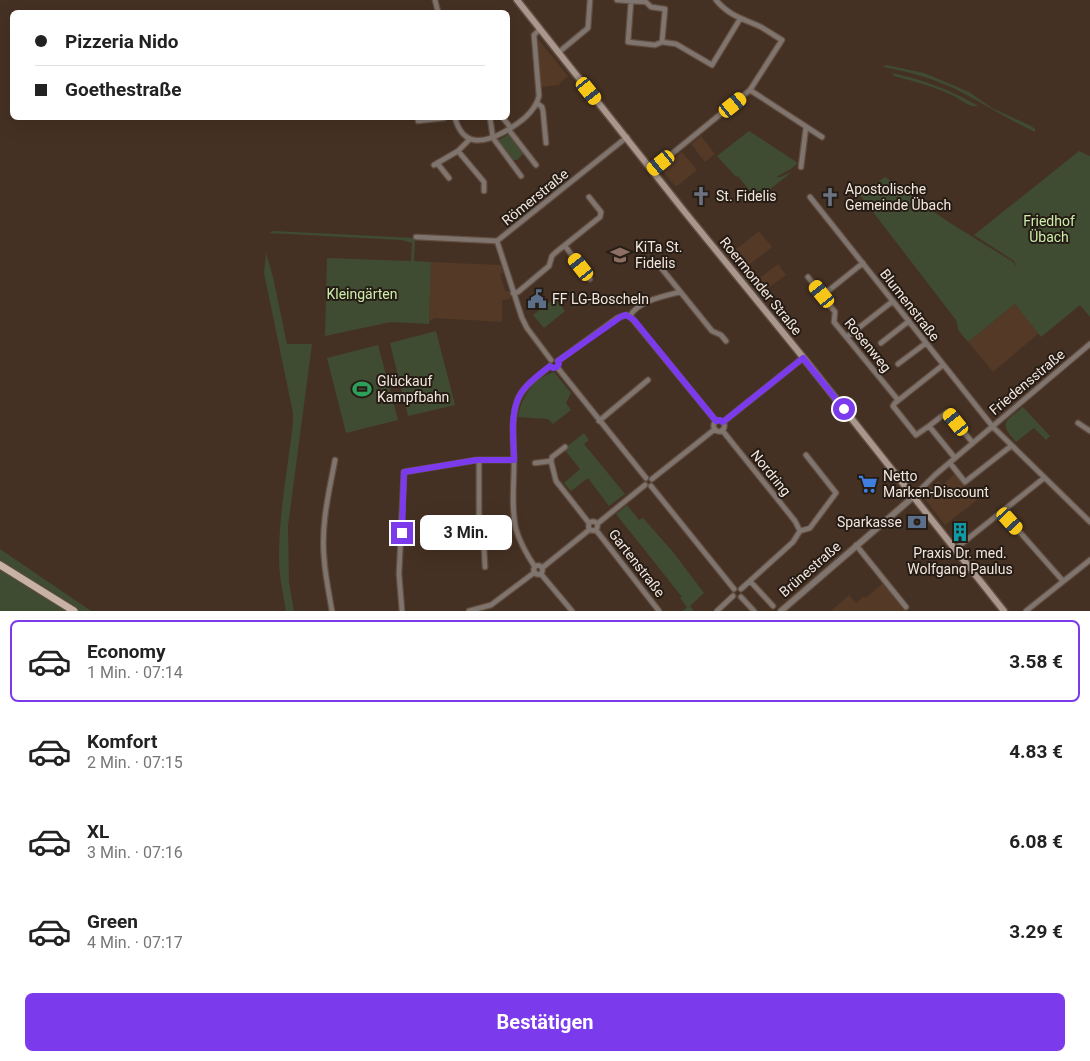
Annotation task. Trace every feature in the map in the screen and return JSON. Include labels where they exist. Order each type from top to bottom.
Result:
[{"type":"main road","name":"Roermonder Straße","points":[[517,0],[803,358],[912,498],[1004,611]]},
{"type":"main road","points":[[0,565],[74,611]]},
{"type":"street","points":[[559,52],[588,28],[590,0]]},
{"type":"street","points":[[617,0],[646,2],[651,7],[665,9],[662,42]]},
{"type":"street","points":[[652,170],[750,90],[782,40],[761,27],[726,11],[716,0]]},
{"type":"street","points":[[631,1],[628,42],[655,45],[662,42],[676,44],[712,65],[740,19]]},
{"type":"street","points":[[456,120],[461,131],[470,139],[480,141],[493,138],[510,129],[529,114],[537,103],[538,96],[534,35],[540,29]]},
{"type":"street","points":[[750,90],[822,137]]},
{"type":"street","points":[[537,103],[542,107],[543,111],[546,142]]},
{"type":"street","points":[[418,121],[427,120]]},
{"type":"street","points":[[490,120],[493,138],[521,176]]},
{"type":"street","points":[[504,120],[536,165]]},
{"type":"street","points":[[801,167],[806,127]]},
{"type":"street","name":"Römerstraße","points":[[416,237],[497,241],[626,137]]},
{"type":"street","points":[[449,178],[436,164],[458,151],[470,139]]},
{"type":"street","points":[[458,151],[484,182],[484,192]]},
{"type":"street","name":"Blumenstraße","points":[[810,197],[993,427],[1089,521]]},
{"type":"street","points":[[513,294],[518,292],[546,268],[552,256],[600,217],[601,212],[589,198]]},
{"type":"street","points":[[497,241],[513,294],[527,328],[551,360]]},
{"type":"street","points":[[564,246],[590,279]]},
{"type":"street","points":[[822,294],[863,263]]},
{"type":"street","points":[[662,269],[712,331],[721,336],[726,342]]},
{"type":"street","name":"Rosenweg","points":[[808,277],[835,312],[834,322],[898,400]]},
{"type":"street","points":[[630,316],[640,306],[680,292]]},
{"type":"street","points":[[846,337],[893,301]]},
{"type":"street","points":[[557,367],[558,361],[617,318],[626,315],[630,316],[716,421]]},
{"type":"street","points":[[881,343],[909,321]]},
{"type":"street","points":[[898,364],[926,343]]},
{"type":"street","name":"Friedensstraße","points":[[912,498],[955,458],[1090,344]]},
{"type":"street","points":[[723,422],[803,358]]},
{"type":"street","points":[[551,360],[558,361]]},
{"type":"street","points":[[469,611],[484,609],[508,594],[535,572],[536,566],[519,538],[515,523],[513,507],[514,420],[518,398],[526,386],[550,366],[551,360]]},
{"type":"street","points":[[943,365],[898,400],[893,405],[893,408],[913,434],[918,434],[947,412],[973,443]]},
{"type":"street","points":[[550,366],[553,368],[557,367]]},
{"type":"street","points":[[557,367],[646,478],[652,479]]},
{"type":"street","points":[[599,421],[648,380]]},
{"type":"street","points":[[716,421],[720,420],[723,422]]},
{"type":"street","points":[[652,479],[714,429],[716,421]]},
{"type":"street","points":[[714,429],[717,431],[722,430],[724,427],[723,422]]},
{"type":"street","points":[[1078,423],[1090,431]]},
{"type":"street","points":[[929,426],[955,458]]},
{"type":"street","name":"Nordring","points":[[722,430],[795,521],[800,531]]},
{"type":"street","points":[[950,463],[965,482],[1011,446]]},
{"type":"street","points":[[535,463],[552,462],[552,457],[565,447]]},
{"type":"street","points":[[734,589],[741,589],[794,542],[800,531],[810,528],[836,493],[806,455]]},
{"type":"street","points":[[332,611],[324,558],[324,519],[335,460]]},
{"type":"street","points":[[402,611],[399,574],[404,472],[448,464],[514,460]]},
{"type":"street","points":[[479,461],[479,524],[484,548],[484,567]]},
{"type":"street","name":"Gartenstraße","points":[[552,462],[556,481],[589,523]]},
{"type":"street","points":[[541,574],[542,568],[589,530],[593,531],[644,485],[643,481],[646,478]]},
{"type":"street","points":[[955,549],[1044,478]]},
{"type":"street","points":[[651,486],[653,483],[652,479]]},
{"type":"street","points":[[644,485],[651,486],[734,589]]},
{"type":"street","name":"Brünestraße","points":[[781,611],[912,498]]},
{"type":"street","points":[[1002,512],[1064,581]]},
{"type":"street","points":[[589,530],[589,523],[593,522],[596,527]]},
{"type":"street","name":"Gartenstraße","points":[[596,527],[659,611]]},
{"type":"street","name":"Brünestraße","points":[[856,545],[906,607]]},
{"type":"street","points":[[1026,611],[1090,560]]},
{"type":"street","points":[[536,566],[542,568]]},
{"type":"street","points":[[535,572],[541,574],[572,611]]},
{"type":"street","points":[[750,581],[773,606]]},
{"type":"street","points":[[718,611],[733,596],[732,592],[734,589]]},
{"type":"street","points":[[741,589],[743,594],[741,596]]},
{"type":"street","points":[[733,596],[736,598],[741,596]]},
{"type":"street","points":[[741,596],[754,611]]},
{"type":"shaded area","points":[[538,39],[568,76],[560,85],[541,87]]},
{"type":"shaded area","points":[[701,136],[715,154],[705,162],[691,144]]},
{"type":"shaded area","points":[[682,152],[697,170],[676,187],[661,169]]},
{"type":"shaded area","points":[[759,231],[772,247],[742,270],[730,254]]},
{"type":"shaded area","points":[[431,262],[501,265],[503,273],[500,274],[505,291],[509,291],[510,299],[502,300],[502,322],[435,318],[429,321]]},
{"type":"shaded area","points":[[778,264],[786,275],[761,293],[753,283]]},
{"type":"shaded area","points":[[1015,304],[1039,333],[993,372],[968,342]]},
{"type":"shaded area","points":[[955,474],[977,500],[945,525],[925,499],[924,492],[938,481],[942,485]]},
{"type":"shaded area","points":[[883,583],[905,611],[831,611],[849,595],[856,603],[864,596],[866,598]]},
{"type":"green space","points":[[886,65],[924,73],[969,92],[992,108],[1031,126],[1035,129],[1035,132],[954,88],[904,71],[883,67]]},
{"type":"green space","points":[[892,73],[937,86],[978,106],[969,105],[954,96],[917,82],[894,76]]},
{"type":"green space","points":[[749,131],[798,163],[776,177],[792,172],[760,197],[753,195],[738,176],[736,177],[717,156]]},
{"type":"green space","points":[[509,134],[524,153],[517,160],[512,160],[497,141]]},
{"type":"green space","name":"Friedhof Übach","points":[[1079,151],[1090,156],[1090,317],[1080,305],[1041,337],[1015,304],[968,342],[959,331],[956,320],[860,195],[885,177],[947,221],[1013,262],[1017,267],[1014,261],[974,235]]},
{"type":"green space","name":"Kleingärten","points":[[273,231],[415,238],[414,261],[431,262],[429,324],[391,322],[325,336],[327,258],[411,261],[412,243],[402,240],[269,233]]},
{"type":"green space","points":[[266,253],[287,344],[312,344],[288,526],[289,583],[294,611],[286,611],[280,578],[279,557],[282,506],[293,413],[264,273]]},
{"type":"green space","points":[[555,298],[565,311],[544,328],[533,315]]},
{"type":"green space","name":"Glückauf Kampfbahn","points":[[436,331],[455,405],[408,416],[390,343]]},
{"type":"green space","name":"Glückauf Kampfbahn","points":[[378,345],[398,420],[346,433],[327,358]]},
{"type":"green space","points":[[554,372],[571,393],[566,403],[571,410],[553,424],[548,419],[518,417],[522,402],[530,389],[540,379]]},
{"type":"green space","points":[[1023,407],[1050,436],[1046,440],[1034,428],[1016,442],[1010,435],[1006,423],[1008,419]]},
{"type":"green space","points":[[584,433],[589,440],[584,444],[625,494],[609,506],[588,478],[571,491],[564,483],[580,469],[564,449]]},
{"type":"green space","points":[[627,505],[639,520],[643,518],[673,552],[704,593],[690,606],[694,611],[683,611],[687,607],[680,598],[682,597],[616,514]]},
{"type":"green space","points":[[0,549],[91,611],[0,611]]},
{"type":"place","name":"St. Fidelis","points":[[701,196]]},
{"type":"place","name":"Apostolische Gemeinde Übach","points":[[830,197]]},
{"type":"place","name":"KiTa St. Fidelis","points":[[620,255]]},
{"type":"place","name":"FF LG-Boscheln","points":[[537,299]]},
{"type":"place","name":"Glückauf Kampfbahn","points":[[362,389]]},
{"type":"place","name":"Netto Marken-Discount","points":[[868,484]]},
{"type":"place","name":"Sparkasse","points":[[917,522]]},
{"type":"place","name":"Praxis Dr. med. Wolfgang Paulus","points":[[960,532]]},
{"type":"route","points":[[402,533],[404,472],[477,460],[514,460],[515,410],[521,393],[526,386],[550,366],[556,368],[559,364],[558,361],[622,316],[630,316],[634,320],[716,421],[720,420],[723,422],[803,358],[844,409]]}]
